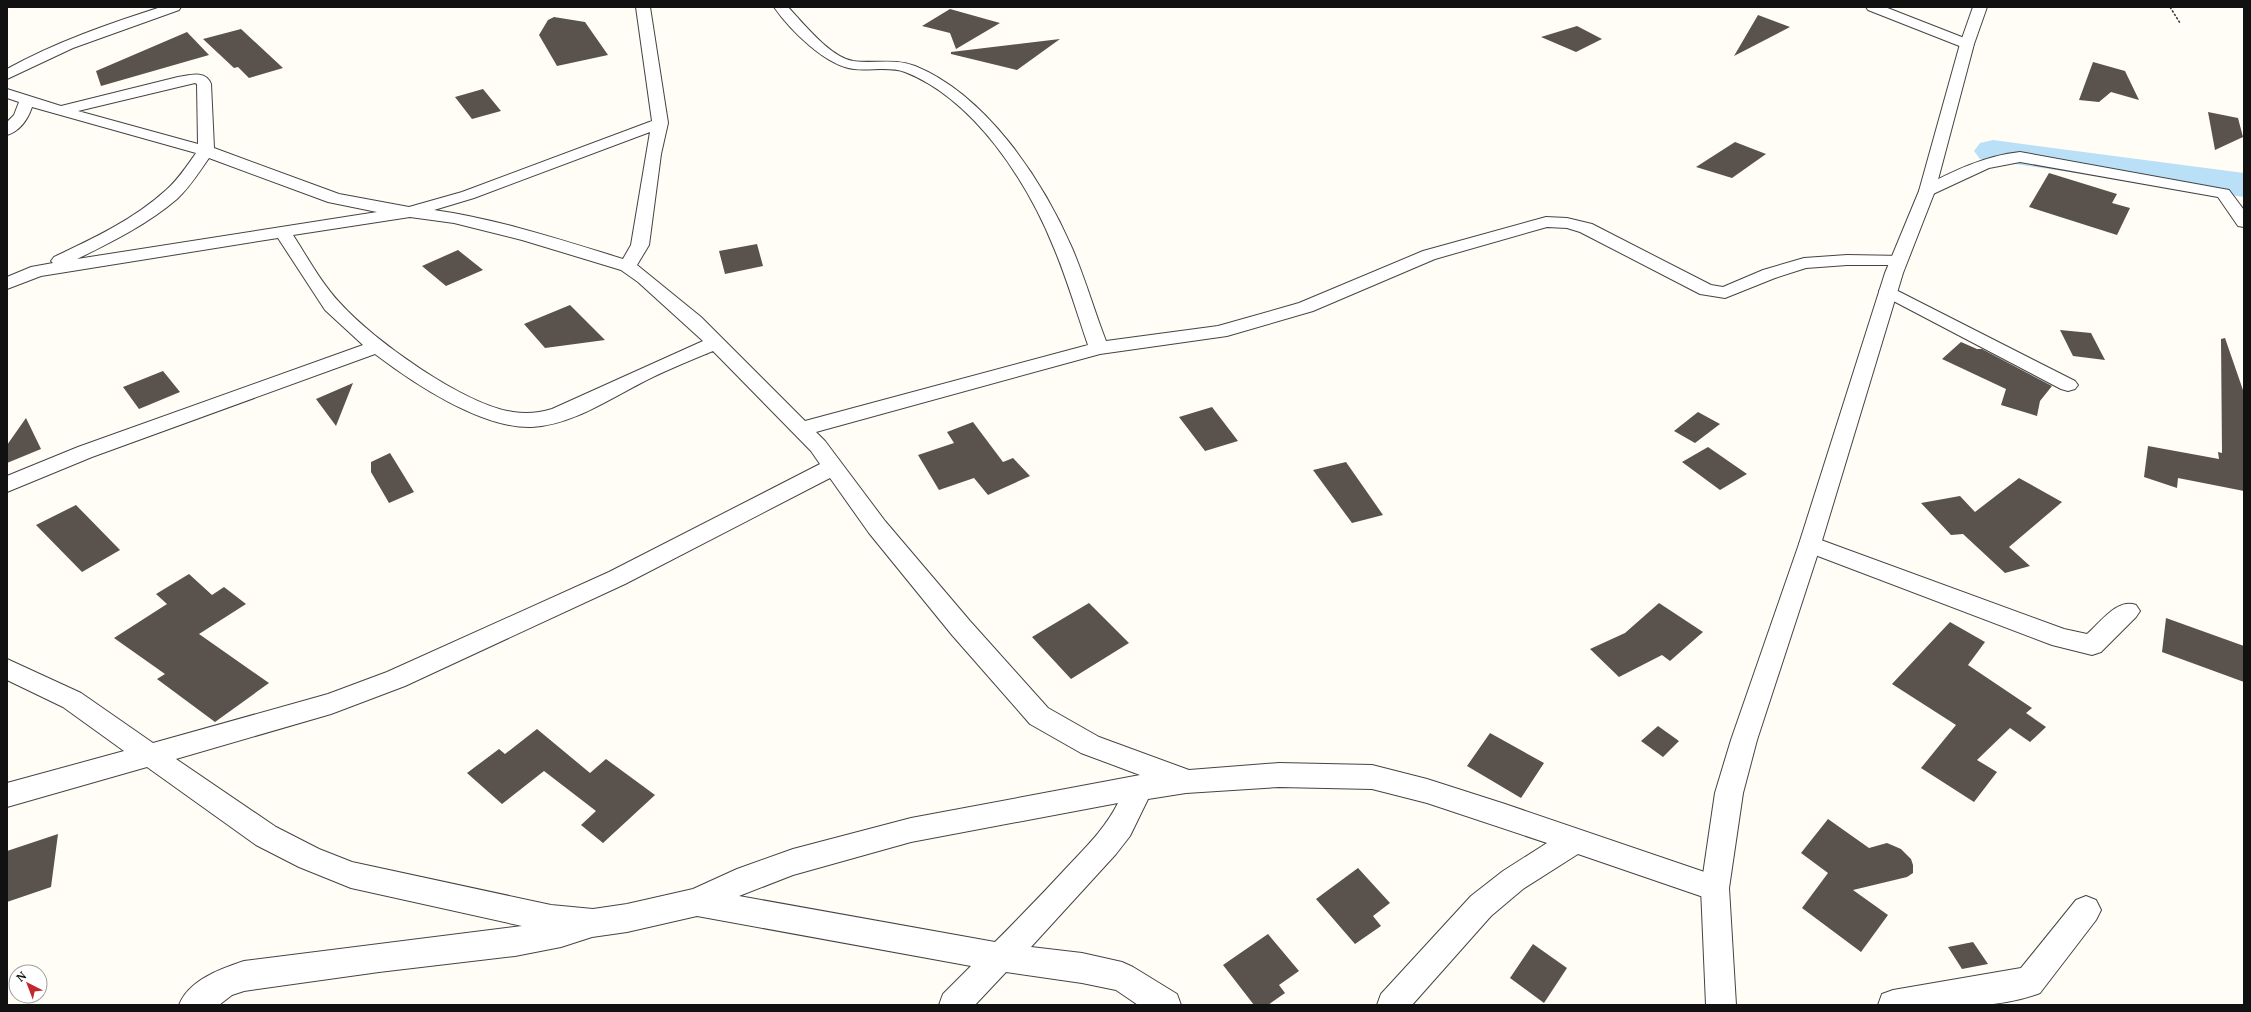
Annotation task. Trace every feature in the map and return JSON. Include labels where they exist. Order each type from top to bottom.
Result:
[{"type":"street","points":[[7,75],[29,62],[72,42],[174,7]]},
{"type":"street","points":[[627,266],[640,245],[645,220],[653,154],[660,124],[643,7]]},
{"type":"street","points":[[781,7],[834,58],[851,65],[879,64],[908,68],[936,83],[959,98],[981,118],[1024,177],[1061,244],[1099,348]]},
{"type":"street","points":[[1873,7],[1967,44]]},
{"type":"street","points":[[1721,1005],[1715,888],[1729,793],[1744,740],[1810,544],[1898,260],[1927,191],[1967,44],[1980,7]]},
{"type":"street","points":[[7,284],[37,271],[115,231],[157,205],[172,194],[206,151],[204,84],[203,81],[197,78],[178,81],[63,111]]},
{"type":"street","points":[[7,93],[27,101],[206,151],[334,198],[364,205],[454,218],[528,236],[627,266],[669,299],[716,343],[818,446],[877,528],[961,628],[1039,716],[1090,745],[1190,782]]},
{"type":"street","points":[[7,130],[21,117],[27,101]]},
{"type":"street","points":[[37,271],[409,212],[468,195],[660,124]]},
{"type":"street","points":[[1927,191],[1984,164],[2004,158],[2020,157],[2244,196]]},
{"type":"street","points":[[2223,193],[2244,222]]},
{"type":"street","points":[[801,429],[1099,348],[1220,332],[1306,307],[1429,255],[1546,222],[1567,223],[1586,228],[1706,290],[1725,293],[1770,274],[1804,263],[1847,260],[1898,260]]},
{"type":"street","points":[[283,233],[332,306],[378,347],[430,385],[497,415],[513,420],[532,420],[556,414],[587,401],[661,365],[716,343]]},
{"type":"street","points":[[1888,291],[2068,386]]},
{"type":"street","points":[[7,484],[85,452],[378,347]]},
{"type":"street","points":[[7,795],[331,704],[396,679],[617,578],[833,467]]},
{"type":"street","points":[[1810,544],[2061,638],[2092,645],[2128,611]]},
{"type":"street","points":[[7,669],[72,700],[266,836],[309,858],[351,875],[551,919],[593,923]]},
{"type":"street","points":[[194,1005],[223,983],[244,976],[554,936],[593,923],[627,918],[697,902],[747,878],[793,862],[912,830],[1140,787],[1235,776],[1278,775],[1372,777],[1434,794],[1715,888]]},
{"type":"street","points":[[954,1005],[1047,910],[1106,845],[1120,827],[1140,787]]},
{"type":"street","points":[[1392,1005],[1481,906],[1514,880],[1574,841]]},
{"type":"street","points":[[697,902],[1000,957],[1082,968],[1122,978],[1166,1005]]},
{"type":"street","points":[[1893,1005],[2029,982],[2086,910]]},
{"type":"path","points":[[2170,7],[2180,24]]},
{"type":"building","points":[[950,9],[1000,23],[956,49],[950,33],[922,26]]},
{"type":"building","points":[[1758,15],[1790,27],[1734,56]]},
{"type":"building","points":[[554,17],[585,22],[608,55],[557,66],[539,35],[548,20]]},
{"type":"building","points":[[1577,26],[1602,39],[1576,52],[1541,37]]},
{"type":"building","points":[[241,29],[283,68],[249,78],[238,67],[234,68],[203,39]]},
{"type":"building","points":[[187,32],[209,55],[101,86],[96,71]]},
{"type":"building","points":[[1060,39],[1017,70],[951,54],[951,52]]},
{"type":"building","points":[[2093,62],[2125,71],[2139,100],[2111,92],[2099,102],[2079,100]]},
{"type":"building","points":[[483,89],[501,111],[472,119],[455,97]]},
{"type":"building","points":[[2208,112],[2238,118],[2243,137],[2215,150]]},
{"type":"building","points":[[1735,142],[1766,154],[1732,178],[1696,167]]},
{"type":"building","points":[[2049,173],[2117,194],[2112,203],[2130,208],[2117,235],[2029,207]]},
{"type":"building","points":[[757,244],[763,266],[725,274],[719,251]]},
{"type":"building","points":[[458,250],[483,270],[446,286],[422,266]]},
{"type":"building","points":[[570,305],[605,340],[545,348],[524,324]]},
{"type":"building","points":[[2060,330],[2091,333],[2105,360],[2073,356]]},
{"type":"building","points":[[2225,338],[2244,393],[2244,491],[2178,478],[2177,488],[2144,477],[2148,446],[2219,459],[2218,452],[2222,453],[2221,339]]},
{"type":"building","points":[[1961,342],[1977,349],[1982,349],[2052,386],[2040,401],[2037,416],[2001,405],[2006,389],[1942,359]]},
{"type":"building","points":[[163,371],[180,392],[139,409],[123,387]]},
{"type":"building","points":[[353,383],[336,426],[316,399]]},
{"type":"building","points":[[1212,407],[1238,441],[1205,451],[1179,417]]},
{"type":"building","points":[[1698,412],[1720,424],[1695,443],[1674,431]]},
{"type":"building","points":[[26,418],[41,449],[7,463],[7,445]]},
{"type":"building","points":[[973,422],[1003,462],[1013,458],[1030,476],[988,495],[974,478],[939,490],[918,455],[954,443],[947,432]]},
{"type":"building","points":[[1708,447],[1747,474],[1720,490],[1682,462]]},
{"type":"building","points":[[390,453],[414,492],[389,503],[371,472],[371,462]]},
{"type":"building","points":[[1346,462],[1383,515],[1352,523],[1313,470]]},
{"type":"building","points":[[2019,478],[2062,502],[2009,547],[2030,566],[2005,573],[1963,534],[1951,535],[1921,503],[1960,496],[1975,512]]},
{"type":"building","points":[[76,505],[120,550],[82,572],[36,525]]},
{"type":"building","points":[[189,574],[212,595],[224,587],[246,604],[199,634],[269,683],[215,722],[157,679],[165,674],[114,638],[167,604],[156,594]]},
{"type":"building","points":[[1089,603],[1129,643],[1071,679],[1032,637]]},
{"type":"building","points":[[1659,603],[1703,632],[1670,661],[1662,655],[1619,677],[1590,649],[1625,633]]},
{"type":"building","points":[[2166,618],[2244,646],[2244,682],[2162,652]]},
{"type":"building","points":[[1950,622],[1985,642],[1968,665],[2032,708],[2026,713],[2046,727],[2030,742],[2010,728],[1977,760],[1997,772],[1974,802],[1921,768],[1956,725],[1892,684]]},
{"type":"building","points":[[1658,726],[1679,741],[1663,757],[1641,741]]},
{"type":"building","points":[[537,729],[590,773],[606,759],[655,795],[603,843],[581,825],[596,811],[544,771],[502,804],[467,773],[499,749],[505,754]]},
{"type":"building","points":[[1490,733],[1544,763],[1521,798],[1467,766]]},
{"type":"building","points":[[1828,819],[1869,848],[1887,843],[1901,849],[1911,859],[1913,865],[1913,873],[1907,877],[1853,890],[1888,915],[1861,952],[1802,908],[1828,873],[1801,853]]},
{"type":"building","points":[[58,834],[51,887],[7,902],[7,851]]},
{"type":"building","points":[[1358,868],[1390,903],[1373,916],[1381,926],[1355,944],[1316,899]]},
{"type":"building","points":[[1268,934],[1299,971],[1279,985],[1285,993],[1268,1005],[1254,1005],[1223,965]]},
{"type":"building","points":[[1973,942],[1988,964],[1962,969],[1948,947]]},
{"type":"building","points":[[1533,944],[1567,968],[1544,1003],[1510,978]]},
{"type":"waterway","points":[[1993,151],[2244,185]]}]
